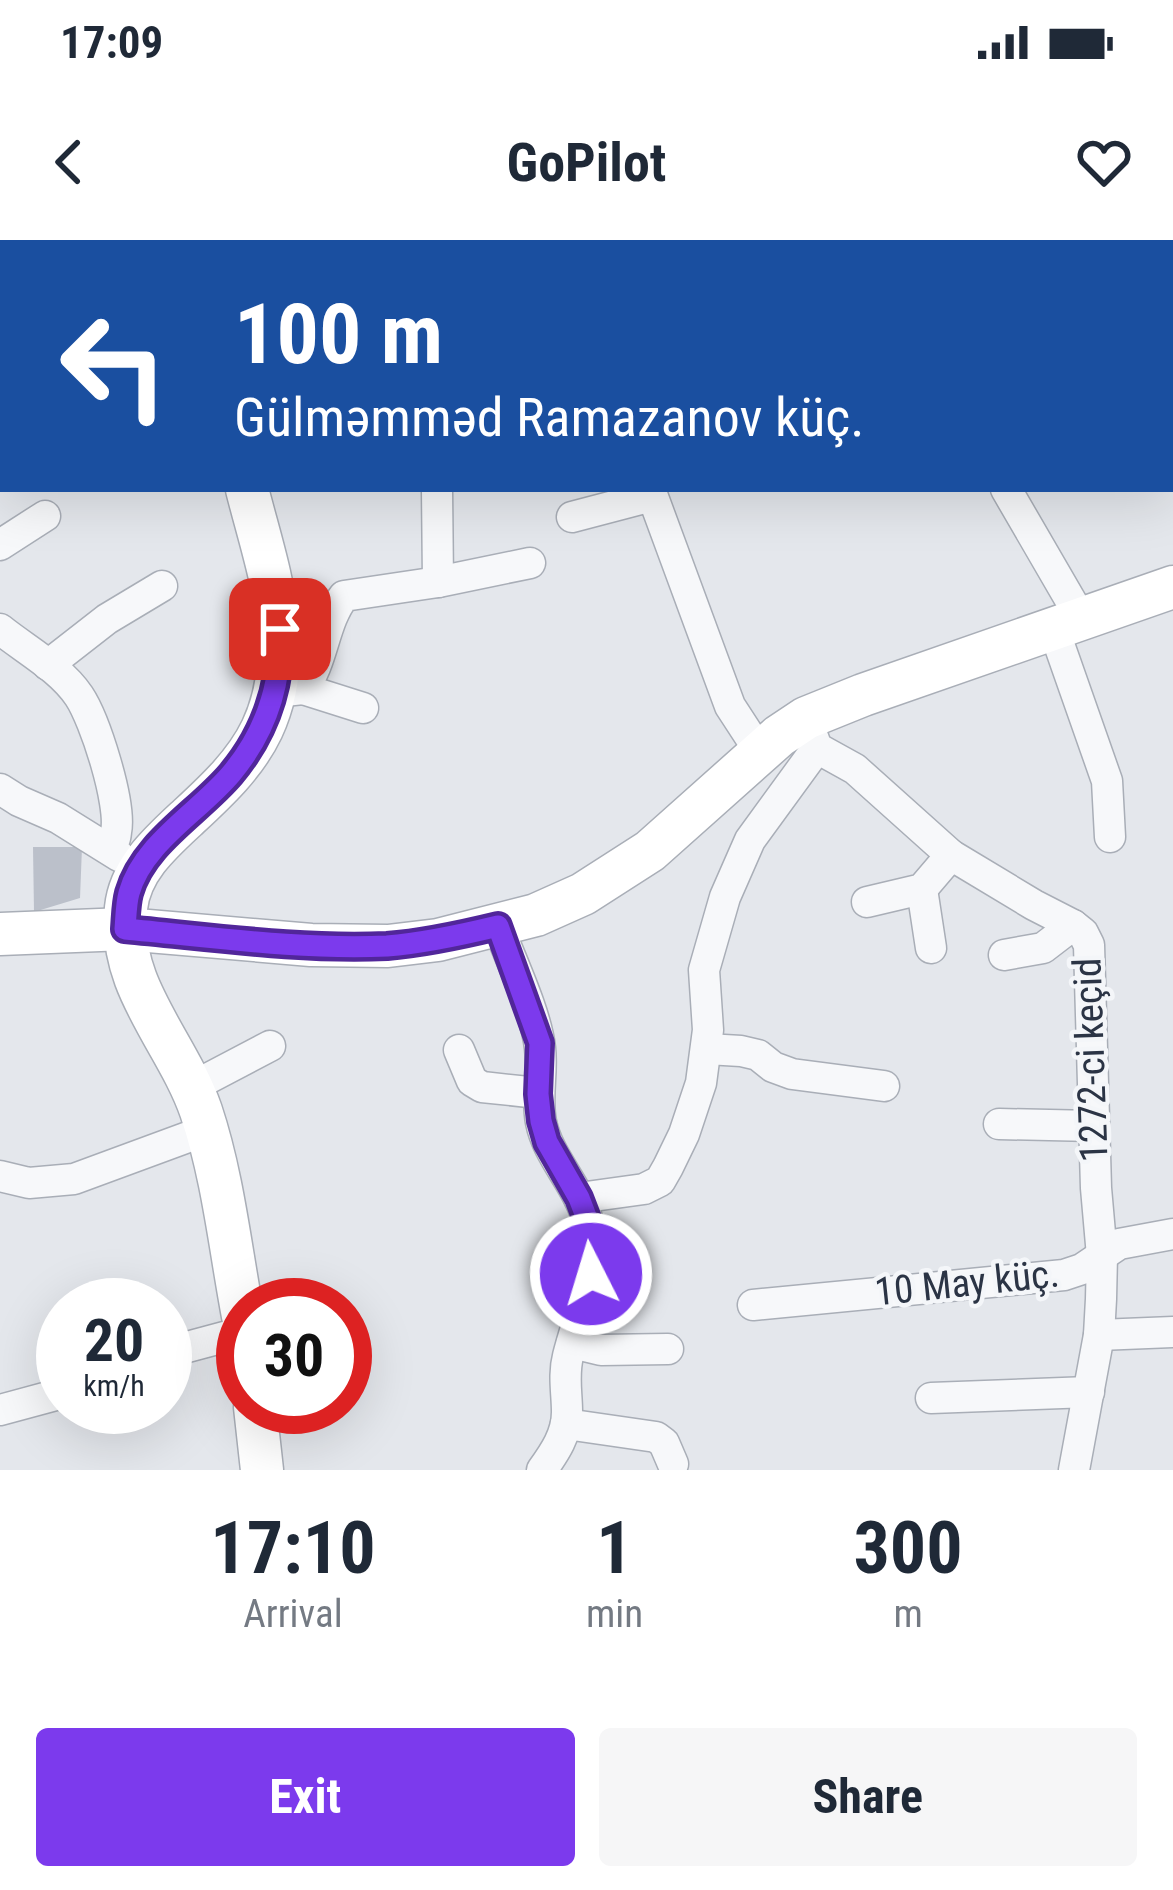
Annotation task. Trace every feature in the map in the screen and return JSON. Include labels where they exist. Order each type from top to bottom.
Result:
[{"type":"main road","points":[[236,1278],[217,1166],[193,1087],[139,992],[131,964],[125,929],[130,890],[123,858],[153,852],[230,776],[289,690],[280,629],[248,492]]},
{"type":"main road","points":[[0,934],[125,929],[311,945],[388,946],[498,926],[558,906],[619,872],[675,831],[779,736],[812,733],[863,695],[1173,587]]},
{"type":"main road","points":[[257,1434],[262,1470]]},
{"type":"street","points":[[436,492],[438,582]]},
{"type":"street","points":[[1007,492],[1068,625],[1107,781],[1110,837]]},
{"type":"street","points":[[572,517],[651,493],[730,706],[760,752]]},
{"type":"street","points":[[0,545],[45,516]]},
{"type":"street","points":[[289,690],[312,676],[335,607],[344,596],[530,563]]},
{"type":"street","points":[[48,665],[107,619],[162,586]]},
{"type":"street","points":[[0,629],[48,665],[79,697],[101,750],[117,809],[113,842],[123,858]]},
{"type":"street","points":[[289,690],[362,708]]},
{"type":"street","points":[[579,1198],[644,1189],[660,1181],[684,1134],[707,1049],[704,970],[724,897],[750,840],[812,733]]},
{"type":"street","name":"1272-ci keçid","points":[[812,733],[951,855],[1073,925],[1089,945],[1102,1256],[1099,1335],[1074,1470]]},
{"type":"street","points":[[0,789],[123,858]]},
{"type":"street","points":[[867,902],[922,889],[951,855]]},
{"type":"street","points":[[922,889],[932,948]]},
{"type":"street","points":[[1004,955],[1043,948],[1073,925]]},
{"type":"street","points":[[498,926],[540,1043],[538,1094],[547,1142],[589,1224],[591,1274],[564,1377],[566,1424],[542,1470]]},
{"type":"street","points":[[193,1087],[270,1046]]},
{"type":"street","points":[[707,1049],[758,1055],[792,1074],[884,1086]]},
{"type":"street","points":[[458,1050],[472,1081],[482,1087],[538,1094]]},
{"type":"street","points":[[999,1124],[1094,1126]]},
{"type":"street","points":[[0,1176],[29,1183],[74,1179],[207,1130]]},
{"type":"street","name":"10 May küç.","points":[[753,1305],[1064,1275],[1082,1269],[1119,1244],[1173,1234]]},
{"type":"street","points":[[1099,1335],[1173,1332]]},
{"type":"street","points":[[572,1343],[601,1349],[668,1349]]},
{"type":"street","points":[[931,1398],[1089,1392]]},
{"type":"street","points":[[0,1409],[36,1400]]},
{"type":"street","points":[[566,1424],[656,1437],[673,1464]]},
{"type":"building","points":[[33,847],[82,847],[80,898],[34,912]]},
{"type":"route","points":[[280,629],[281,658],[262,730],[230,776],[139,870],[130,890],[125,929],[311,945],[388,946],[498,926],[540,1043],[538,1094],[547,1142],[589,1224],[591,1274]]}]
